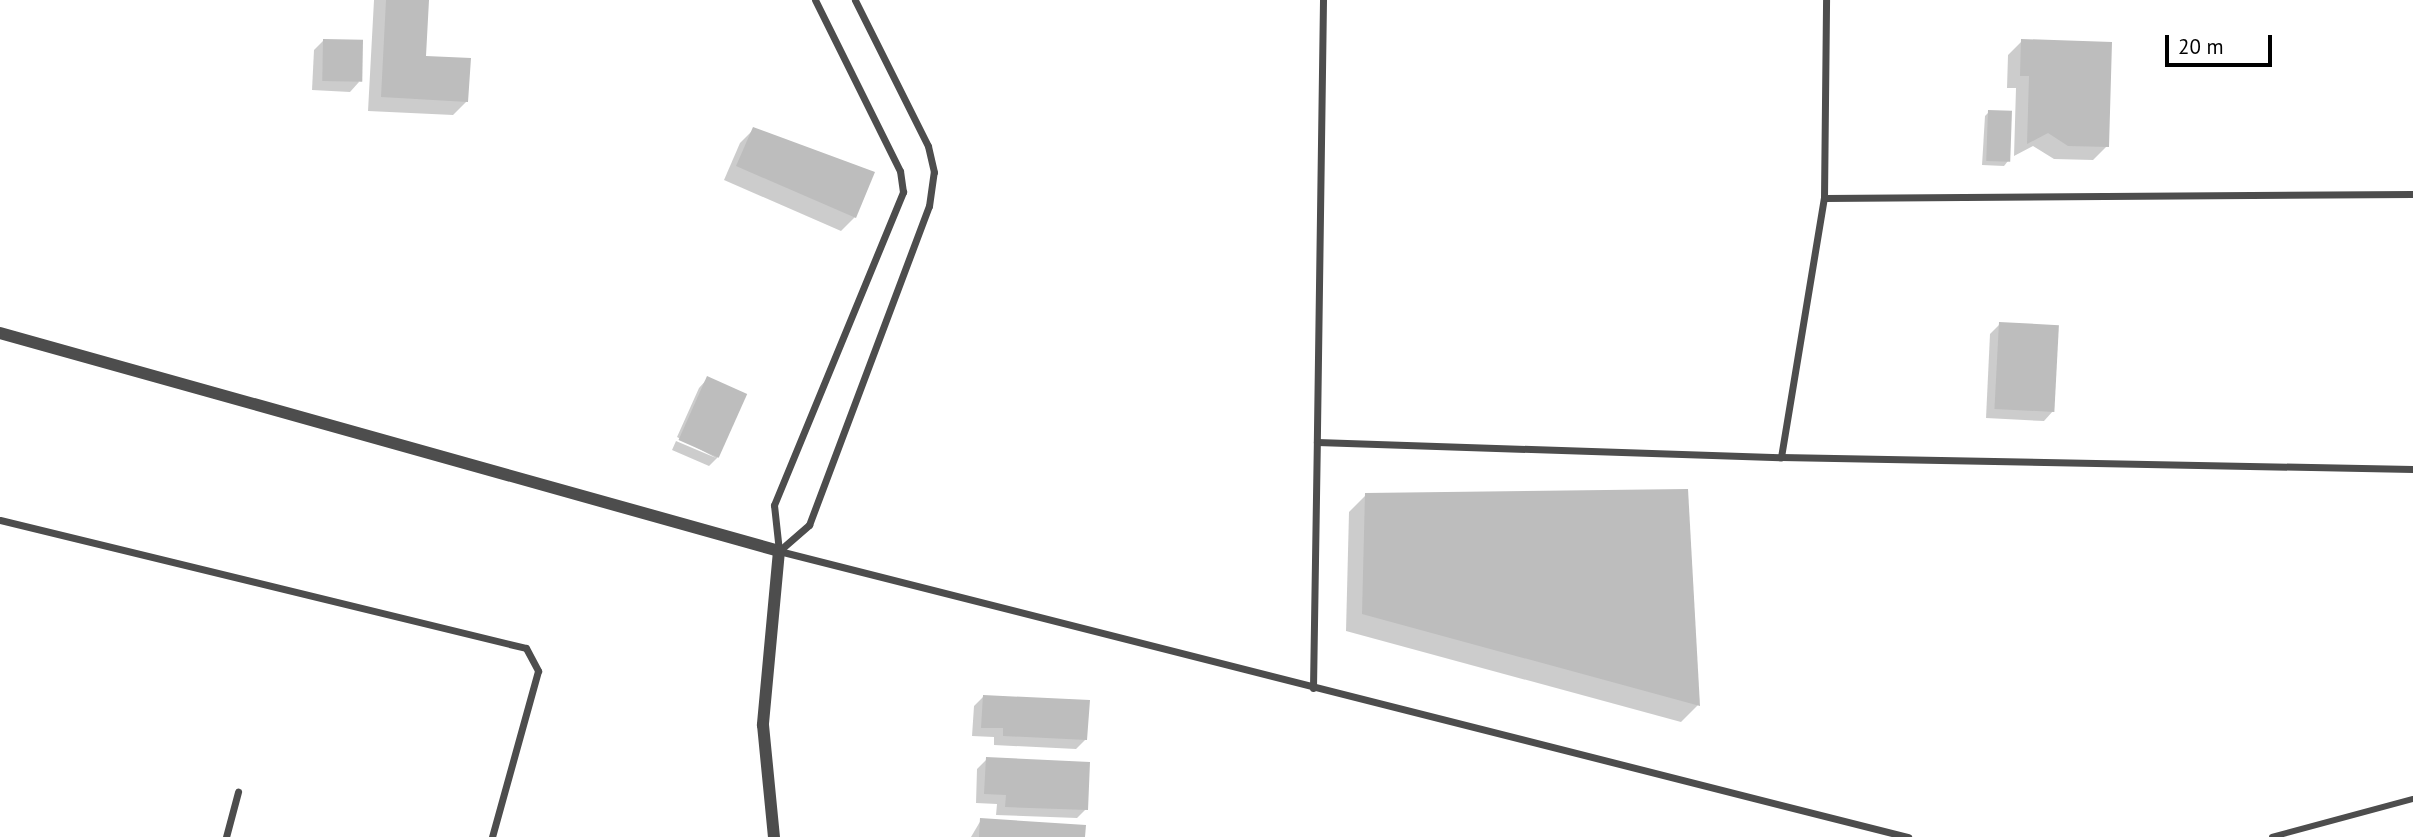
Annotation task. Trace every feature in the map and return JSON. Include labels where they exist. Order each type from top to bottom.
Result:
[{"type":"street","points":[[779,551],[809,525],[931,195],[933,172],[928,146],[855,0]]},
{"type":"street","points":[[1313,688],[1323,0]]},
{"type":"street","points":[[1781,457],[1825,198],[1826,0]]},
{"type":"street","points":[[774,837],[763,725],[779,551],[774,505],[903,192],[900,171],[817,1]]},
{"type":"street","points":[[1825,198],[2413,194]]},
{"type":"street","points":[[0,333],[779,551],[1908,837]]},
{"type":"street","points":[[1317,442],[1781,457],[2413,469]]},
{"type":"street","points":[[0,520],[526,648],[538,671],[492,837]]},
{"type":"street","points":[[226,837],[238,792]]},
{"type":"street","points":[[2272,837],[2413,799]]},
{"type":"building","points":[[386,0],[429,0],[426,56],[471,58],[468,102],[381,97]]},
{"type":"building","points":[[323,39],[363,40],[362,82],[322,81]]},
{"type":"building","points":[[2021,39],[2112,42],[2109,147],[2068,146],[2048,133],[2027,144],[2029,76],[2020,76]]},
{"type":"building","points":[[1988,110],[2012,111],[2010,162],[1986,161]]},
{"type":"building","points":[[753,127],[875,172],[856,218],[736,166]]},
{"type":"building","points":[[1999,322],[2059,325],[2054,412],[1994,409]]},
{"type":"building","points":[[707,376],[747,394],[719,458],[679,440]]},
{"type":"building","points":[[1688,489],[1700,706],[1362,614],[1365,493]]},
{"type":"building","points":[[983,695],[1090,700],[1087,740],[1003,736],[1003,728],[981,728]]},
{"type":"building","points":[[986,757],[1090,762],[1088,810],[1005,807],[1006,795],[984,794]]},
{"type":"building","points":[[980,818],[1086,825],[1085,837],[979,837]]}]
